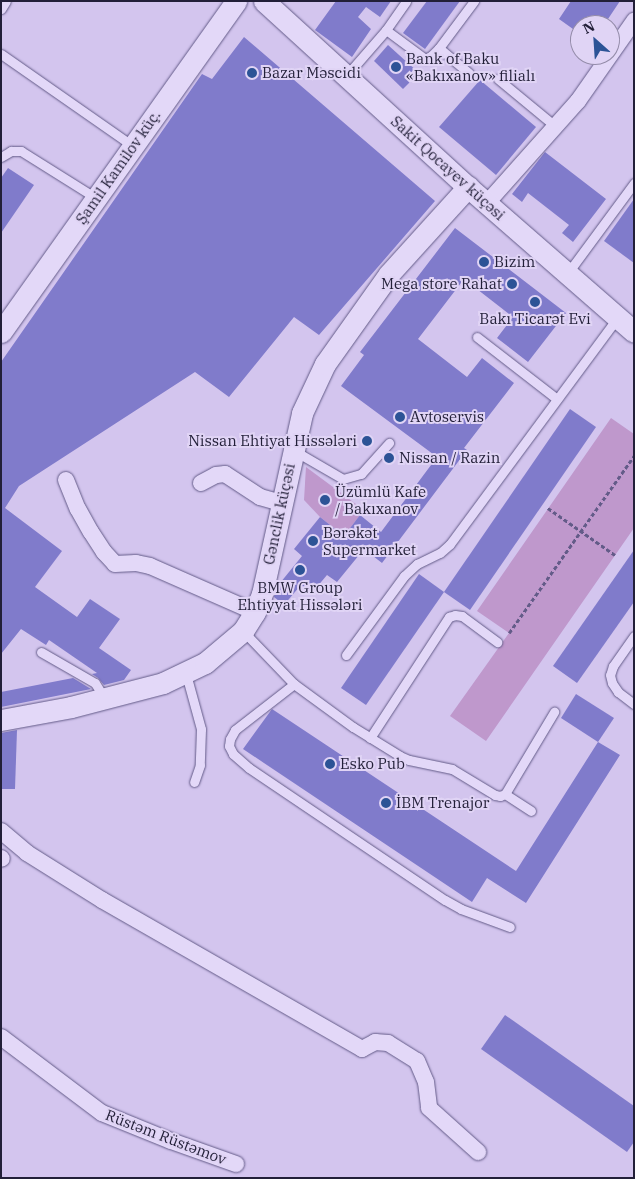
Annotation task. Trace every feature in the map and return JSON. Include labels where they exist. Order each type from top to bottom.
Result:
[{"type":"street","name":"Şamil Kamilov küç.","points":[[1,332],[236,1]]},
{"type":"street","name":"Sakit Qocayev küçəsi","points":[[264,1],[468,187],[634,332]]},
{"type":"street","points":[[486,203],[592,83],[634,21]]},
{"type":"street","name":"Gənclik küçəsi","points":[[1,720],[105,700],[163,683],[186,674],[223,650],[243,631],[255,612],[262,594],[293,449],[311,391],[340,340],[389,274],[468,187]]},
{"type":"street","points":[[201,483],[216,475],[225,474],[260,497],[281,504]]},
{"type":"street","points":[[66,480],[91,532],[107,556],[115,564],[136,563],[150,566],[255,612]]},
{"type":"street","points":[[1,831],[27,853],[102,900],[362,1049],[375,1042],[388,1043],[417,1061],[426,1082],[429,1108],[478,1152]]},
{"type":"street","name":"Rüstəm Rüstəmov","points":[[1,1037],[102,1114],[236,1164]]},
{"type":"lane","points":[[1,9],[6,1]]},
{"type":"lane","points":[[346,76],[386,30],[406,1]]},
{"type":"lane","points":[[386,30],[425,59],[439,48],[474,1]]},
{"type":"lane","points":[[439,48],[469,73]]},
{"type":"lane","points":[[1,54],[133,146]]},
{"type":"lane","points":[[498,79],[555,126]]},
{"type":"lane","points":[[1,157],[11,151],[21,151],[96,198]]},
{"type":"lane","points":[[567,274],[634,183]]},
{"type":"lane","points":[[346,656],[404,576],[417,564],[440,553],[450,544],[617,318]]},
{"type":"lane","points":[[477,337],[557,399]]},
{"type":"lane","points":[[293,449],[343,479],[361,474],[389,443]]},
{"type":"lane","points":[[370,738],[449,617],[455,615],[462,616],[497,642]]},
{"type":"lane","points":[[243,631],[294,684],[370,738],[409,760],[452,769],[495,795],[505,794],[554,712]]},
{"type":"lane","points":[[634,636],[613,666],[610,675],[612,683],[618,692],[634,704]]},
{"type":"lane","points":[[41,652],[95,683],[105,700]]},
{"type":"lane","points":[[186,674],[201,729],[200,765],[194,782]]},
{"type":"lane","points":[[294,684],[235,730],[230,739],[229,746],[233,754],[249,768],[445,900],[461,909],[510,927]]},
{"type":"lane","points":[[505,794],[531,811]]},
{"type":"path","points":[[509,633],[634,456]]},
{"type":"path","points":[[548,508],[615,555]]},
{"type":"shaded area","points":[[611,418],[634,434],[634,528],[486,741],[450,716],[509,633],[477,611]]},
{"type":"shaded area","points":[[306,467],[364,510],[344,536],[320,517],[304,500]]},
{"type":"building","points":[[336,1],[391,1],[380,17],[366,7],[358,17],[371,29],[352,57],[315,30]]},
{"type":"building","points":[[427,1],[460,1],[425,49],[403,33]]},
{"type":"building","points":[[571,1],[620,1],[611,15],[570,15],[570,27],[559,19]]},
{"type":"building","points":[[244,37],[435,201],[319,335],[294,317],[229,397],[195,372],[19,486],[5,508],[62,551],[35,587],[77,617],[90,599],[120,619],[99,648],[131,670],[124,680],[104,685],[92,674],[97,673],[49,640],[46,645],[21,629],[1,654],[1,362],[202,74],[212,79]]},
{"type":"building","name":"Bank of Baku «Bakıxanov» filialı","points":[[388,45],[419,73],[403,89],[374,61]]},
{"type":"building","points":[[480,80],[536,127],[496,175],[439,127]]},
{"type":"building","points":[[545,152],[606,199],[573,242],[562,233],[569,225],[528,193],[522,202],[512,194]]},
{"type":"building","points":[[8,168],[34,185],[1,233],[1,178]]},
{"type":"building","points":[[634,199],[634,263],[604,241]]},
{"type":"building","points":[[455,228],[566,313],[528,362],[497,338],[513,317],[464,279],[418,339],[467,377],[482,358],[514,383],[464,448],[467,450],[382,563],[364,549],[337,582],[327,575],[311,594],[300,586],[284,605],[274,597],[276,588],[302,556],[294,549],[320,517],[344,536],[360,515],[381,532],[437,457],[341,386],[364,355],[360,352]]},
{"type":"building","points":[[570,409],[596,427],[470,610],[444,592]]},
{"type":"building","points":[[634,550],[634,602],[577,683],[553,666]]},
{"type":"building","points":[[419,574],[444,592],[366,705],[341,688]]},
{"type":"building","points":[[73,678],[91,689],[1,707],[1,692]]},
{"type":"building","points":[[576,694],[614,718],[598,742],[561,718]]},
{"type":"building","points":[[272,709],[516,871],[598,742],[620,755],[526,903],[487,878],[472,902],[243,749]]},
{"type":"building","points":[[17,730],[15,789],[1,789],[1,733]]},
{"type":"building","points":[[505,1015],[634,1106],[634,1142],[627,1152],[481,1049]]},
{"type":"place","name":"Bank of Baku «Bakıxanov» filialı","points":[[396,67]]},
{"type":"place","name":"Bazar Məscidi","points":[[252,73]]},
{"type":"place","name":"Bizim","points":[[484,262]]},
{"type":"place","name":"Mega store Rahat","points":[[512,284]]},
{"type":"place","name":"Bakı Ticarət Evi","points":[[535,302]]},
{"type":"place","name":"Avtoservis","points":[[400,417]]},
{"type":"place","name":"Nissan Ehtiyat Hissələri","points":[[367,441]]},
{"type":"place","name":"Nissan / Razin","points":[[389,458]]},
{"type":"place","name":"Üzümlü Kafe / Bakıxanov","points":[[325,500]]},
{"type":"place","name":"Bərəkət Supermarket","points":[[313,541]]},
{"type":"place","name":"BMW Group Ehtiyyat Hissələri","points":[[300,570]]},
{"type":"place","name":"Esko Pub","points":[[330,764]]},
{"type":"place","name":"İBM Trenajor","points":[[386,803]]}]
